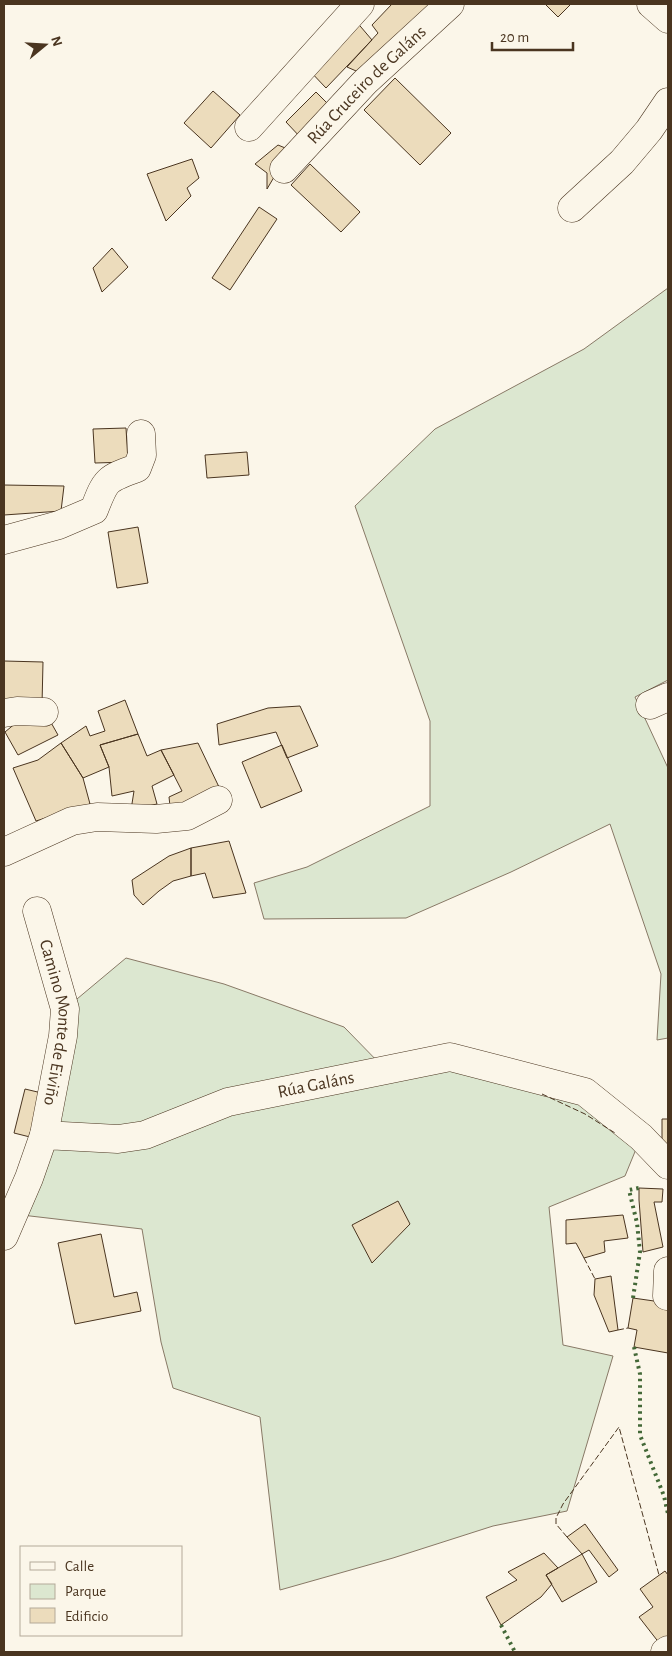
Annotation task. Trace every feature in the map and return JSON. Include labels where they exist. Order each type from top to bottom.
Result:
[{"type":"street","points":[[249,127],[360,4]]},
{"type":"street","name":"Rúa Cruceiro de Galáns","points":[[284,169],[365,82],[450,4]]},
{"type":"street","points":[[651,4],[668,19]]},
{"type":"street","points":[[572,208],[622,162],[649,130],[668,102]]},
{"type":"street","points":[[4,540],[59,525],[94,510],[103,489],[112,476],[137,468],[142,455],[141,434]]},
{"type":"street","points":[[4,713],[17,711],[44,712]]},
{"type":"street","points":[[4,852],[72,821],[96,817],[156,819],[187,816],[218,800]]},
{"type":"street","name":"Camino Monte de Eiviño","points":[[37,912],[65,1009],[63,1036],[44,1136]]},
{"type":"street","name":"Rúa Galáns","points":[[44,1136],[118,1139],[145,1135],[228,1102],[450,1057],[585,1092],[641,1137],[668,1165]]},
{"type":"street","points":[[4,1236],[29,1178],[44,1136]]},
{"type":"green space","points":[[668,288],[668,680],[635,697],[668,768],[668,1038],[657,1040],[661,974],[610,824],[511,872],[406,918],[264,919],[254,883],[307,867],[430,806],[430,721],[355,506],[435,429],[584,349]]},
{"type":"green space","points":[[126,958],[224,984],[344,1027],[386,1070],[450,1057],[578,1090],[641,1137],[625,1176],[549,1207],[563,1345],[613,1356],[567,1511],[493,1526],[393,1558],[280,1590],[260,1417],[173,1388],[161,1342],[142,1229],[13,1214],[65,1009]]},
{"type":"building","points":[[392,4],[440,4],[363,74],[347,67],[378,33],[372,25]]},
{"type":"building","points":[[545,4],[571,4],[558,17]]},
{"type":"building","points":[[355,20],[372,40],[326,88],[308,69]]},
{"type":"building","points":[[395,78],[451,133],[420,165],[364,110]]},
{"type":"building","points":[[213,91],[240,115],[211,148],[184,123]]},
{"type":"building","points":[[316,92],[333,109],[302,139],[286,122]]},
{"type":"building","points":[[278,145],[290,150],[267,189],[267,173],[255,164]]},
{"type":"building","points":[[192,159],[199,178],[187,188],[191,196],[166,221],[147,174]]},
{"type":"building","points":[[310,164],[360,212],[341,232],[291,185]]},
{"type":"building","points":[[259,207],[277,219],[230,290],[212,278]]},
{"type":"building","points":[[112,248],[128,267],[102,292],[93,268]]},
{"type":"building","points":[[126,428],[128,462],[95,463],[93,429]]},
{"type":"building","points":[[247,452],[249,475],[207,478],[205,455]]},
{"type":"building","points":[[4,485],[64,486],[61,511],[4,515]]},
{"type":"building","points":[[138,527],[148,583],[117,588],[108,532]]},
{"type":"building","points":[[4,661],[43,662],[42,705],[4,704]]},
{"type":"building","points":[[125,700],[138,734],[100,745],[109,767],[83,778],[61,743],[86,726],[90,736],[105,731],[98,711]]},
{"type":"building","points":[[300,706],[318,746],[287,758],[276,732],[219,745],[217,724],[268,708]]},
{"type":"building","points":[[49,719],[58,735],[18,755],[5,732],[17,722]]},
{"type":"building","points":[[138,734],[147,756],[161,750],[174,775],[152,786],[157,804],[131,810],[134,791],[112,796],[109,767],[100,745]]},
{"type":"building","points":[[61,743],[83,778],[90,804],[36,821],[13,768],[38,760]]},
{"type":"building","points":[[198,743],[219,787],[195,800],[170,806],[169,797],[182,791],[161,750]]},
{"type":"building","points":[[282,745],[302,791],[261,808],[242,762]]},
{"type":"building","points":[[229,841],[246,893],[213,898],[205,873],[191,876],[191,848]]},
{"type":"building","points":[[191,848],[191,876],[173,881],[143,905],[134,895],[132,880],[169,856]]},
{"type":"building","points":[[25,1089],[46,1094],[34,1138],[14,1133]]},
{"type":"building","points":[[662,1119],[668,1119],[668,1153],[662,1147]]},
{"type":"building","points":[[639,1188],[663,1189],[662,1202],[654,1202],[663,1247],[643,1252],[639,1200]]},
{"type":"building","points":[[398,1201],[410,1224],[372,1263],[352,1225]]},
{"type":"building","points":[[623,1215],[628,1238],[604,1241],[605,1252],[584,1258],[576,1243],[566,1244],[566,1220]]},
{"type":"building","points":[[101,1234],[114,1297],[137,1292],[141,1311],[75,1324],[58,1243]]},
{"type":"building","points":[[611,1276],[618,1330],[609,1332],[594,1295],[595,1279]]},
{"type":"building","points":[[633,1298],[668,1303],[668,1353],[634,1347],[637,1330],[628,1328]]},
{"type":"building","points":[[585,1524],[618,1570],[609,1577],[589,1550],[582,1554],[567,1537]]},
{"type":"building","points":[[544,1553],[558,1568],[546,1575],[552,1584],[541,1597],[501,1625],[486,1597],[517,1580],[508,1572]]},
{"type":"building","points":[[582,1554],[597,1582],[562,1602],[546,1575]]},
{"type":"building","points":[[665,1571],[668,1575],[668,1638],[660,1644],[639,1617],[653,1607],[640,1589]]},
{"type":"hedge","points":[[633,1298],[640,1252],[637,1223],[629,1190],[639,1188]]},
{"type":"hedge","points":[[634,1347],[640,1374],[640,1435],[664,1496],[668,1514]]},
{"type":"hedge","points":[[501,1625],[515,1652]]},
{"type":"fence","points":[[542,1094],[585,1114],[615,1133]]},
{"type":"fence","points":[[584,1258],[595,1279]]},
{"type":"fence","points":[[618,1330],[628,1328]]},
{"type":"fence","points":[[567,1537],[556,1524],[556,1518],[563,1504],[619,1427],[659,1575]]}]
